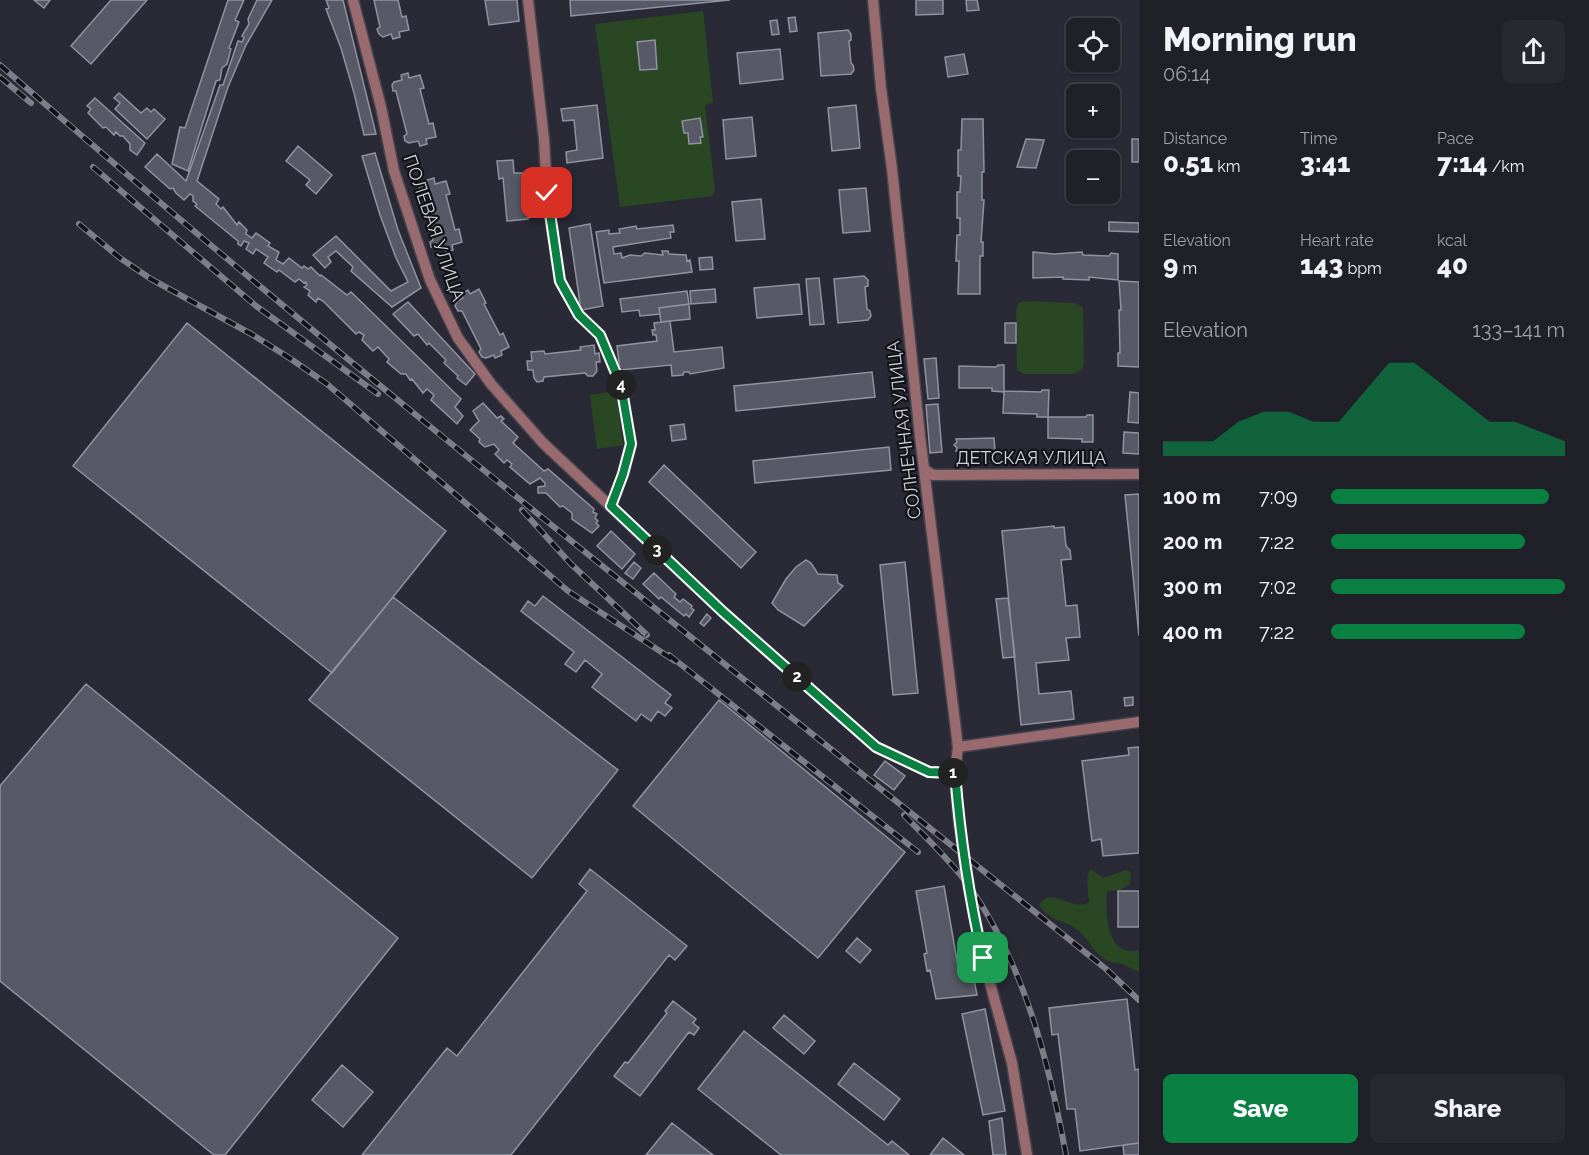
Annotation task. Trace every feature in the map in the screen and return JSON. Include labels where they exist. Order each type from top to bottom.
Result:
[{"type":"street","name":"ПОЛЕВАЯ УЛИЦА","points":[[353,0],[381,107],[394,171],[430,280],[458,338],[491,384],[543,443],[723,612],[876,747],[929,772],[955,773]]},
{"type":"street","points":[[528,0],[544,139],[547,193],[560,281],[579,315],[600,335],[621,385],[631,444],[611,506]]},
{"type":"street","name":"СОЛНЕЧНАЯ УЛИЦА","points":[[873,0],[881,88],[958,747],[955,773],[958,813],[976,930],[1012,1063],[1027,1155]]},
{"type":"street","name":"ДЕТСКАЯ УЛИЦА","points":[[925,470],[933,475],[1139,474]]},
{"type":"street","points":[[958,747],[1139,722]]},
{"type":"green space","points":[[703,11],[713,103],[705,105],[715,190],[712,196],[620,207],[595,24]]},
{"type":"green space","points":[[1024,301],[1075,303],[1083,308],[1084,363],[1082,369],[1075,374],[1024,374],[1017,370],[1016,310],[1019,303]]},
{"type":"green space","points":[[616,391],[623,445],[597,449],[590,395]]},
{"type":"green space","points":[[1090,869],[1104,878],[1126,870],[1131,872],[1130,884],[1120,890],[1107,891],[1107,910],[1110,932],[1114,941],[1120,948],[1128,951],[1139,950],[1139,972],[1103,958],[1078,930],[1047,914],[1039,905],[1050,898],[1076,904],[1089,902],[1087,879]]},
{"type":"building","points":[[34,0],[50,0],[44,8]]},
{"type":"building","points":[[111,0],[147,0],[91,64],[71,46]]},
{"type":"building","points":[[228,0],[244,0],[235,20],[239,22],[229,48],[231,49],[227,64],[222,68],[220,80],[216,81],[188,171],[172,164],[180,127],[185,128]]},
{"type":"building","points":[[257,0],[272,0],[246,45],[228,87],[197,181],[219,199],[216,204],[221,209],[223,207],[237,225],[239,222],[247,230],[246,234],[252,238],[256,233],[270,243],[268,246],[279,252],[276,260],[283,264],[289,258],[302,268],[311,267],[347,295],[351,292],[461,399],[455,407],[463,416],[457,424],[431,400],[434,395],[427,389],[423,393],[412,379],[410,380],[406,374],[401,374],[387,362],[389,359],[378,347],[373,351],[362,340],[364,335],[359,332],[356,334],[323,301],[318,298],[316,302],[308,295],[310,291],[304,287],[307,285],[306,282],[299,279],[295,282],[279,270],[277,272],[264,263],[268,257],[256,249],[253,254],[246,249],[249,243],[244,241],[241,246],[238,244],[238,241],[195,206],[197,204],[193,201],[193,196],[190,194],[184,200],[173,188],[170,189],[145,167],[157,154],[186,181],[220,85],[223,85],[238,41],[242,42],[244,38],[242,36],[249,24],[248,19]]},
{"type":"building","points":[[326,0],[343,0],[376,134],[364,135],[341,48],[326,9],[329,8]]},
{"type":"building","points":[[374,0],[398,0],[402,17],[406,16],[409,30],[399,32],[400,37],[393,39],[391,34],[383,37],[379,34],[377,29],[380,27]]},
{"type":"building","points":[[485,0],[517,0],[519,21],[489,25]]},
{"type":"building","points":[[570,0],[730,0],[571,16]]},
{"type":"building","points":[[916,0],[943,0],[943,14],[916,15]]},
{"type":"building","points":[[966,0],[977,0],[979,10],[967,11]]},
{"type":"building","points":[[795,17],[797,31],[790,32],[788,18]]},
{"type":"building","points":[[777,20],[779,34],[772,35],[770,21]]},
{"type":"building","points":[[848,30],[851,34],[849,41],[854,70],[851,74],[821,76],[818,33]]},
{"type":"building","points":[[655,40],[657,69],[640,70],[637,42]]},
{"type":"building","points":[[780,49],[783,79],[740,84],[737,53]]},
{"type":"building","points":[[964,54],[968,74],[948,77],[945,57]]},
{"type":"building","points":[[408,73],[409,78],[420,75],[424,88],[420,89],[429,124],[433,123],[436,137],[426,139],[427,144],[420,146],[418,141],[409,143],[405,141],[404,136],[407,134],[396,91],[393,91],[392,85],[402,80],[401,75]]},
{"type":"building","points":[[119,93],[141,113],[147,108],[151,112],[154,109],[165,119],[147,139],[115,109],[120,103],[114,98]]},
{"type":"building","points":[[95,98],[145,143],[137,155],[130,150],[130,144],[123,136],[116,132],[114,135],[106,127],[103,128],[88,113],[91,109],[87,106]]},
{"type":"building","points":[[597,105],[603,158],[567,163],[566,152],[577,150],[574,120],[563,121],[561,109]]},
{"type":"building","points":[[856,105],[860,148],[832,151],[828,108]]},
{"type":"building","points":[[752,117],[756,156],[726,159],[723,120]]},
{"type":"building","points":[[700,118],[703,137],[700,137],[701,143],[689,144],[688,133],[684,133],[682,121]]},
{"type":"building","points":[[962,119],[983,119],[982,200],[984,200],[980,294],[958,294],[959,261],[956,261],[960,218],[957,218],[957,192],[960,192],[958,150],[961,150]]},
{"type":"building","points":[[1026,139],[1044,140],[1036,168],[1017,167]]},
{"type":"building","points":[[1132,139],[1139,139],[1139,162],[1132,162]]},
{"type":"building","points":[[298,146],[332,175],[316,194],[306,185],[310,180],[286,161]]},
{"type":"building","points":[[375,153],[398,230],[421,288],[392,307],[351,271],[353,267],[336,251],[328,257],[331,262],[325,268],[313,255],[336,236],[391,291],[408,282],[396,258],[380,215],[362,156]]},
{"type":"building","points":[[513,160],[514,173],[528,175],[528,180],[525,180],[526,194],[529,194],[528,212],[531,212],[531,217],[507,221],[503,178],[499,179],[497,161]]},
{"type":"building","points":[[434,178],[435,184],[446,181],[450,194],[446,195],[455,230],[459,229],[462,242],[452,245],[453,250],[446,252],[444,247],[436,249],[431,247],[430,242],[433,240],[422,197],[417,191],[420,187],[428,186],[427,180]]},
{"type":"building","points":[[866,188],[870,231],[843,233],[839,190]]},
{"type":"building","points":[[761,199],[765,239],[736,241],[732,202]]},
{"type":"building","points":[[1109,222],[1139,223],[1139,232],[1109,231]]},
{"type":"building","points":[[590,224],[603,306],[581,310],[569,228]]},
{"type":"building","points":[[673,225],[674,232],[670,232],[671,238],[613,247],[614,254],[621,253],[622,258],[630,255],[641,256],[645,253],[663,255],[662,251],[668,251],[669,254],[686,255],[687,261],[690,260],[692,272],[604,283],[596,232],[609,230],[609,234],[620,233],[619,229],[636,226],[637,229]]},
{"type":"building","points":[[1033,252],[1054,254],[1082,252],[1083,255],[1109,256],[1111,253],[1118,254],[1118,280],[1089,277],[1089,280],[1063,279],[1063,277],[1033,278]]},
{"type":"building","points":[[712,257],[713,269],[700,270],[699,258]]},
{"type":"building","points":[[864,276],[868,280],[868,286],[865,287],[867,309],[871,316],[868,320],[838,323],[834,279]]},
{"type":"building","points":[[819,278],[824,324],[810,325],[806,279]]},
{"type":"building","points":[[1119,281],[1139,282],[1139,367],[1118,366],[1119,310],[1121,310]]},
{"type":"building","points":[[799,284],[802,314],[757,318],[754,288]]},
{"type":"building","points":[[479,289],[500,335],[503,333],[509,347],[501,351],[502,355],[495,358],[494,355],[482,357],[479,352],[481,349],[462,311],[458,311],[455,306],[457,301],[463,298],[461,294],[468,290],[470,294]]},
{"type":"building","points":[[715,289],[716,302],[691,304],[690,291]]},
{"type":"building","points":[[687,291],[689,304],[659,308],[660,314],[640,316],[639,310],[622,312],[620,299]]},
{"type":"building","points":[[408,302],[475,374],[466,385],[457,378],[458,376],[444,363],[446,360],[429,343],[427,345],[418,334],[414,336],[393,314]]},
{"type":"building","points":[[689,304],[690,319],[661,322],[659,308]]},
{"type":"building","points":[[670,321],[674,352],[722,347],[724,368],[690,374],[684,372],[683,375],[672,376],[671,365],[620,370],[617,346],[657,341],[652,330],[655,330],[654,323]]},
{"type":"building","points":[[187,323],[446,531],[332,673],[73,466]]},
{"type":"building","points":[[1005,323],[1016,323],[1016,343],[1005,343]]},
{"type":"building","points":[[594,345],[595,354],[599,353],[600,362],[596,362],[597,371],[593,376],[585,373],[544,377],[543,381],[537,382],[533,370],[528,370],[527,361],[532,361],[531,352],[544,351],[545,354],[581,350],[580,347]]},
{"type":"building","points":[[936,358],[939,398],[928,399],[924,359]]},
{"type":"building","points":[[1004,365],[1004,391],[1041,392],[1049,390],[1048,417],[1037,417],[1037,414],[1003,413],[1004,392],[992,391],[992,388],[959,388],[959,366],[996,367]]},
{"type":"building","points":[[872,372],[875,397],[736,411],[734,386]]},
{"type":"building","points":[[1130,392],[1139,393],[1139,423],[1128,422]]},
{"type":"building","points":[[483,403],[497,418],[501,416],[504,419],[501,421],[518,437],[513,443],[544,471],[548,469],[594,509],[593,512],[597,514],[595,518],[598,521],[596,523],[599,526],[592,533],[572,519],[572,513],[563,506],[560,507],[546,493],[538,493],[538,487],[545,486],[540,478],[530,484],[510,467],[512,464],[507,460],[504,463],[495,454],[499,450],[494,444],[485,447],[479,442],[480,439],[470,430],[479,421],[473,411]]},
{"type":"building","points":[[938,404],[942,452],[930,453],[926,405]]},
{"type":"building","points":[[1093,415],[1093,442],[1082,442],[1082,439],[1048,438],[1048,417]]},
{"type":"building","points":[[684,424],[686,439],[672,441],[670,426]]},
{"type":"building","points":[[1124,432],[1139,433],[1139,454],[1123,453]]},
{"type":"building","points":[[994,438],[995,451],[984,450],[981,453],[979,450],[976,453],[972,450],[970,452],[956,451],[957,448],[954,445],[957,442],[956,439]]},
{"type":"building","points":[[889,447],[891,470],[755,483],[753,461]]},
{"type":"building","points":[[664,465],[756,552],[741,568],[649,482]]},
{"type":"building","points":[[1139,494],[1139,636],[1125,495]]},
{"type":"building","points":[[1054,526],[1054,528],[1064,527],[1066,546],[1070,550],[1071,559],[1061,560],[1066,606],[1077,605],[1080,637],[1066,638],[1069,660],[1036,663],[1039,694],[1071,691],[1074,719],[1021,725],[1002,531]]},
{"type":"building","points":[[611,531],[635,554],[622,569],[597,546]]},
{"type":"building","points":[[806,560],[811,563],[818,574],[837,575],[838,583],[843,586],[804,626],[778,610],[772,603],[786,579],[796,567]]},
{"type":"building","points":[[634,562],[641,568],[633,579],[625,573]]},
{"type":"building","points":[[905,562],[918,693],[893,695],[880,565]]},
{"type":"building","points":[[654,573],[676,594],[674,597],[680,602],[683,599],[692,606],[694,610],[689,617],[686,614],[684,616],[661,597],[659,599],[643,584]]},
{"type":"building","points":[[543,596],[671,695],[665,703],[672,708],[665,716],[658,711],[651,721],[641,714],[636,721],[592,687],[602,674],[585,660],[576,672],[565,664],[574,652],[521,611],[528,601],[535,606]]},
{"type":"building","points":[[393,597],[618,770],[532,878],[309,700]]},
{"type":"building","points":[[1008,598],[1015,657],[1003,658],[996,599]]},
{"type":"building","points":[[707,614],[711,618],[704,626],[700,623]]},
{"type":"building","points":[[86,684],[398,938],[225,1155],[214,1155],[0,981],[0,786]]},
{"type":"building","points":[[1133,697],[1133,705],[1125,706],[1124,698]]},
{"type":"building","points":[[719,700],[905,852],[818,958],[633,806]]},
{"type":"building","points":[[1139,747],[1139,853],[1103,856],[1101,839],[1092,841],[1082,761],[1129,755],[1128,748]]},
{"type":"building","points":[[885,761],[905,776],[894,790],[874,775]]},
{"type":"building","points":[[590,869],[687,946],[675,960],[669,955],[511,1155],[362,1155],[447,1048],[457,1056],[587,891],[579,884]]},
{"type":"building","points":[[944,886],[958,966],[971,963],[977,995],[936,999],[930,970],[927,971],[924,954],[927,953],[916,891]]},
{"type":"building","points":[[1118,891],[1139,891],[1139,927],[1118,927]]},
{"type":"building","points":[[857,938],[871,950],[860,963],[846,951]]},
{"type":"building","points":[[1127,999],[1135,1070],[1139,1069],[1139,1143],[1080,1151],[1075,1109],[1067,1109],[1058,1034],[1052,1035],[1049,1008]]},
{"type":"building","points":[[673,1001],[696,1019],[693,1023],[699,1028],[694,1035],[689,1032],[640,1096],[614,1076],[625,1062],[628,1063],[667,1013],[665,1011]]},
{"type":"building","points":[[985,1009],[1005,1111],[983,1115],[962,1014]]},
{"type":"building","points":[[784,1015],[815,1041],[804,1054],[773,1028]]},
{"type":"building","points":[[744,1031],[888,1145],[892,1141],[909,1155],[781,1155],[698,1089]]},
{"type":"building","points":[[854,1063],[900,1099],[884,1120],[838,1084]]},
{"type":"building","points":[[342,1065],[373,1092],[343,1127],[312,1100]]},
{"type":"building","points":[[1002,1118],[1006,1155],[993,1155],[989,1121]]},
{"type":"building","points":[[672,1123],[713,1155],[646,1155]]},
{"type":"building","points":[[943,1138],[964,1155],[930,1155]]},
{"type":"building","points":[[1139,1143],[1139,1155],[1124,1155],[1123,1145]]},
{"type":"railway","points":[[0,65],[135,181],[410,410],[1106,969],[1139,1000]]},
{"type":"railway","points":[[0,77],[31,103]]},
{"type":"railway","points":[[93,167],[256,306],[378,394]]},
{"type":"railway","points":[[79,224],[120,258],[151,279],[253,335],[327,384],[568,591],[675,661]]},
{"type":"railway","points":[[522,510],[571,564],[647,635]]},
{"type":"railway","points":[[669,655],[918,852]]},
{"type":"railway","points":[[904,815],[946,858],[969,886],[1005,948],[1032,1015],[1051,1085],[1066,1155]]},
{"type":"route","points":[[547,193],[560,281],[579,315],[600,335],[621,385],[631,444],[611,506],[723,612],[876,747],[929,772],[955,773],[968,884],[983,958]]}]
